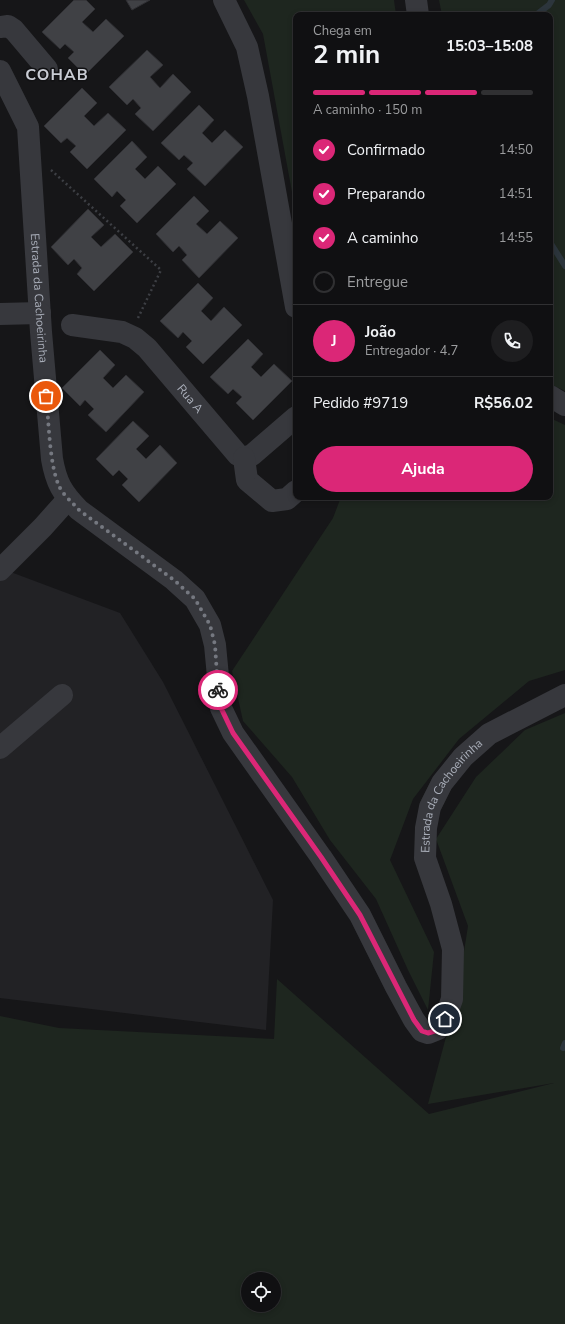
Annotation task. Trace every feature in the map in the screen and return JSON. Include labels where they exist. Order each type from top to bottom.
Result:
[{"type":"street","points":[[224,0],[247,47],[258,96],[293,290]]},
{"type":"street","points":[[416,0],[418,12]]},
{"type":"street","points":[[0,27],[8,26],[14,30],[47,69]]},
{"type":"street","name":"Estrada da Cachoeirinha","points":[[0,70],[28,127],[40,313],[52,459],[54,472],[59,487],[79,510],[174,580],[195,599],[210,625],[215,645],[221,708],[233,733],[321,857],[360,915],[396,987],[414,1020],[422,1031],[428,1033],[438,1030],[445,1019],[452,999],[453,949],[441,904],[425,858],[426,828],[430,807],[442,783],[463,757],[489,734],[565,695]]},
{"type":"street","points":[[0,314],[40,313]]},
{"type":"street","name":"Rua A","points":[[72,325],[110,329],[122,332],[130,335],[147,348],[238,455],[244,458]]},
{"type":"street","points":[[553,398],[565,405]]},
{"type":"street","points":[[293,420],[252,455],[244,458],[247,480],[272,501],[287,499],[293,494]]},
{"type":"street","points":[[0,570],[43,527],[68,499]]},
{"type":"street","points":[[0,748],[62,695]]},
{"type":"path","points":[[30,152],[81,196],[161,270],[130,335]]},
{"type":"shaded area","points":[[244,0],[394,0],[396,12],[293,12],[293,198],[263,34]]},
{"type":"shaded area","points":[[439,0],[565,0],[565,391],[553,385],[553,12],[441,12]]},
{"type":"shaded area","points":[[553,419],[565,425],[565,670],[529,681],[459,739],[413,799],[390,860],[434,952],[428,1010],[376,899],[330,840],[292,777],[243,721],[232,671],[333,518],[340,500],[553,500]]},
{"type":"shaded area","points":[[0,568],[120,613],[163,682],[273,900],[266,1030],[0,998]]},
{"type":"shaded area","points":[[565,713],[565,1324],[0,1324],[0,1016],[59,1028],[274,1039],[277,979],[429,1114],[554,1083],[428,1104],[457,996],[468,926],[436,839],[476,777],[525,730]]},
{"type":"building","points":[[74,0],[86,0],[95,9],[82,22],[93,32],[106,19],[124,36],[85,75],[68,58],[74,52],[65,44],[60,49],[42,32]]},
{"type":"building","points":[[126,0],[150,0],[132,10]]},
{"type":"building","points":[[147,50],[163,65],[150,77],[160,88],[173,74],[191,92],[153,131],[135,114],[141,108],[133,99],[127,105],[109,87]]},
{"type":"building","points":[[82,88],[97,103],[84,116],[94,126],[108,113],[126,130],[87,169],[70,152],[76,146],[67,138],[61,143],[44,126]]},
{"type":"building","points":[[199,105],[214,120],[202,133],[212,143],[225,130],[243,147],[205,186],[187,169],[193,163],[184,155],[179,160],[161,143]]},
{"type":"building","points":[[132,141],[147,157],[135,169],[145,179],[158,166],[176,184],[137,223],[120,206],[126,200],[117,191],[112,197],[94,179]]},
{"type":"building","points":[[194,196],[209,211],[196,224],[207,234],[220,221],[238,238],[199,278],[182,260],[187,255],[179,246],[173,252],[156,234]]},
{"type":"building","points":[[88,209],[104,225],[91,237],[101,247],[115,234],[133,252],[94,291],[77,274],[82,268],[74,259],[68,265],[51,247]]},
{"type":"building","points":[[198,283],[213,298],[201,311],[211,321],[224,307],[242,325],[203,364],[186,347],[192,341],[183,332],[178,338],[160,321]]},
{"type":"building","points":[[248,339],[263,354],[251,367],[261,377],[274,364],[292,381],[253,420],[236,403],[242,397],[233,389],[228,394],[210,377]]},
{"type":"building","points":[[100,350],[115,365],[103,378],[113,388],[126,375],[144,392],[106,432],[88,415],[94,409],[85,400],[80,406],[62,388]]},
{"type":"building","points":[[133,421],[149,436],[136,449],[146,459],[160,445],[177,463],[139,502],[122,485],[128,479],[119,470],[113,476],[96,459]]},
{"type":"waterway","points":[[540,12],[549,5],[552,0]]},
{"type":"waterway","points":[[553,247],[565,266]]},
{"type":"waterway","points":[[563,1048],[565,1043]]},
{"type":"way so far","points":[[46,396],[52,459],[54,472],[59,487],[79,510],[174,580],[195,599],[210,625],[215,645],[218,690]]},
{"type":"district","name":"COHAB","points":[[57,75]]},
{"type":"route","points":[[218,690],[221,708],[233,733],[293,816],[360,915],[414,1020],[422,1031],[428,1033],[438,1030],[445,1019]]}]
